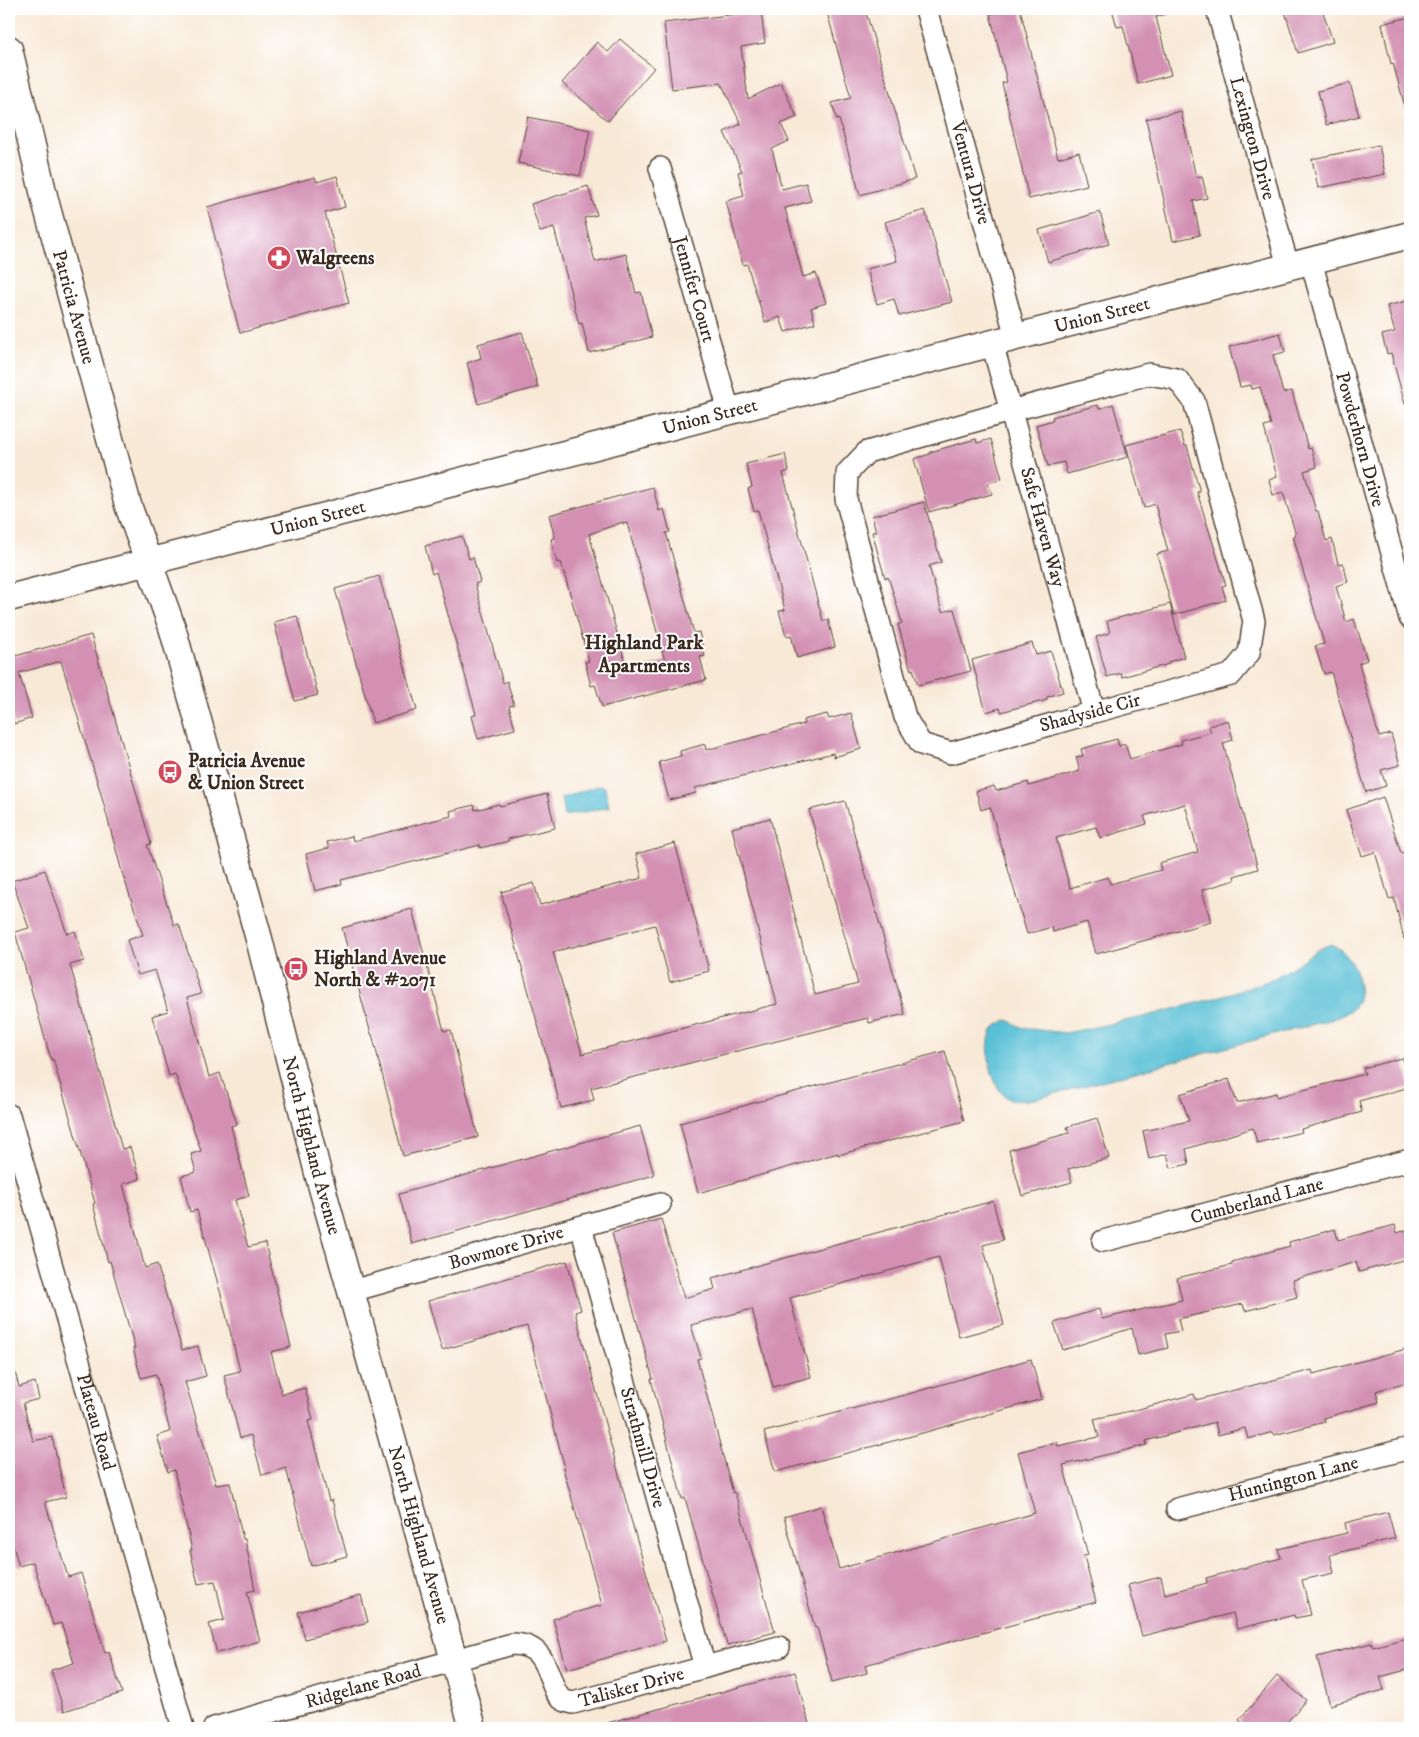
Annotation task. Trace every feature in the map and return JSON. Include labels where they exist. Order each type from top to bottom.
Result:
[{"type":"street","name":"Ventura Drive","points":[[926,9],[1004,340]]},
{"type":"street","name":"Lexington Drive","points":[[1217,9],[1299,264]]},
{"type":"street","name":"Patricia Avenue","points":[[9,49],[46,204],[125,496],[148,562]]},
{"type":"street","name":"Jennifer Court","points":[[660,168],[729,412]]},
{"type":"street","name":"Union Street","points":[[9,598],[1410,235]]},
{"type":"street","name":"Powderhorn Drive","points":[[1299,264],[1410,618]]},
{"type":"street","name":"Safe Haven Way","points":[[1004,340],[1010,411],[1094,712]]},
{"type":"street","name":"Shadyside Cir","points":[[1149,374],[1177,379],[1194,401],[1254,621],[1250,653],[1231,675],[951,752],[922,744],[905,717],[846,499],[847,473],[867,452],[1010,411],[1149,374]]},
{"type":"street","name":"North Highland Avenue","points":[[148,562],[172,627],[259,939],[319,1177],[473,1728]]},
{"type":"street","name":"Plateau Road","points":[[9,1115],[183,1728]]},
{"type":"street","name":"Cumberland Lane","points":[[1103,1241],[1410,1160]]},
{"type":"street","name":"Bowmore Drive","points":[[352,1291],[660,1204]]},
{"type":"street","name":"Strathmill Drive","points":[[581,1226],[705,1667]]},
{"type":"street","name":"Huntington Lane","points":[[1177,1509],[1410,1448]]},
{"type":"street","name":"Talisker Drive","points":[[454,1660],[504,1646],[521,1644],[539,1654],[556,1692],[562,1699],[573,1703],[780,1647]]},
{"type":"street","name":"Ridgelane Road","points":[[214,1728],[454,1660]]},
{"type":"water","points":[[600,785],[605,787],[609,807],[564,816],[561,798]]},
{"type":"water","points":[[1331,944],[1346,955],[1354,968],[1359,983],[1358,998],[1354,1007],[1333,1019],[1035,1099],[1012,1100],[1008,1098],[1000,1091],[992,1074],[989,1053],[990,1034],[999,1024],[1008,1020],[1023,1028],[1066,1033],[1143,1017],[1208,1000],[1271,980],[1318,949]]},
{"type":"building","points":[[826,9],[865,9],[915,179],[860,195],[839,119],[837,120],[832,103],[851,98]]},
{"type":"building","points":[[1010,9],[1020,9],[1058,158],[1079,152],[1087,185],[1029,199],[1002,83],[1007,82],[990,14]]},
{"type":"building","points":[[1112,9],[1165,9],[1166,14],[1156,17],[1171,75],[1138,84],[1123,26],[1117,27]]},
{"type":"building","points":[[1284,9],[1322,9],[1333,42],[1298,53]]},
{"type":"building","points":[[761,11],[765,43],[741,47],[748,99],[781,83],[797,117],[781,124],[789,141],[772,149],[782,189],[806,183],[811,201],[785,208],[803,277],[816,273],[826,303],[811,308],[815,323],[785,332],[780,317],[765,322],[747,264],[743,265],[726,201],[744,196],[738,172],[742,171],[724,132],[741,124],[721,83],[672,89],[664,23]]},
{"type":"building","points":[[1410,17],[1410,107],[1405,107],[1393,63],[1391,64],[1382,24]]},
{"type":"building","points":[[620,39],[654,68],[608,121],[562,83],[597,42],[608,52]]},
{"type":"building","points":[[1350,83],[1359,116],[1326,125],[1318,91]]},
{"type":"building","points":[[1181,111],[1196,177],[1202,176],[1207,198],[1193,201],[1200,235],[1173,241],[1146,119]]},
{"type":"building","points":[[528,117],[590,130],[580,176],[518,163]]},
{"type":"building","points":[[1379,145],[1385,174],[1318,188],[1312,159]]},
{"type":"building","name":"Walgreens","points":[[337,176],[345,207],[325,213],[349,303],[240,333],[207,207],[315,177],[317,182]]},
{"type":"building","points":[[588,186],[597,215],[584,218],[595,262],[626,254],[636,293],[641,292],[652,337],[589,353],[582,323],[579,324],[554,228],[540,232],[531,204]]},
{"type":"building","points":[[925,210],[952,302],[899,316],[894,299],[877,304],[867,269],[897,261],[885,222]]},
{"type":"building","points":[[1100,212],[1109,244],[1048,262],[1039,230]]},
{"type":"building","points":[[1410,300],[1410,403],[1405,404],[1391,353],[1387,354],[1382,335],[1395,332],[1387,306]]},
{"type":"building","points":[[522,332],[538,387],[478,404],[467,363],[481,358],[478,344]]},
{"type":"building","points":[[1280,333],[1285,352],[1273,355],[1283,393],[1292,391],[1308,449],[1311,448],[1317,467],[1304,471],[1326,541],[1332,539],[1338,564],[1343,563],[1348,582],[1336,586],[1346,622],[1354,619],[1367,660],[1359,663],[1379,737],[1391,734],[1400,765],[1381,770],[1386,786],[1366,792],[1331,672],[1324,674],[1315,646],[1324,644],[1293,536],[1296,535],[1283,492],[1273,495],[1269,480],[1277,477],[1264,427],[1271,425],[1260,387],[1252,389],[1251,385],[1240,387],[1229,347]]},
{"type":"building","points":[[1113,404],[1128,457],[1067,474],[1064,462],[1048,466],[1036,425],[1053,420],[1052,417],[1098,405],[1099,409]]},
{"type":"building","points":[[1180,431],[1185,446],[1187,446],[1200,492],[1197,492],[1226,585],[1222,586],[1226,600],[1174,615],[1157,554],[1168,551],[1155,504],[1144,508],[1126,445]]},
{"type":"building","points":[[976,439],[977,443],[991,439],[1002,479],[988,483],[992,494],[929,512],[914,459],[930,454],[930,452]]},
{"type":"building","points":[[785,454],[789,471],[783,473],[823,621],[828,619],[835,647],[797,658],[791,635],[786,636],[779,611],[785,610],[758,510],[754,511],[748,489],[752,487],[746,464]]},
{"type":"building","points":[[653,487],[659,511],[664,509],[670,532],[666,533],[694,633],[699,632],[705,656],[700,657],[706,680],[602,707],[595,685],[591,686],[585,662],[589,661],[561,562],[557,563],[551,539],[555,538],[549,515]],"holes":[[[623,522],[623,524],[627,523],[665,661],[628,672],[589,534]]]},
{"type":"building","points":[[924,502],[941,562],[929,566],[942,612],[954,609],[971,671],[918,685],[913,669],[911,670],[898,624],[902,623],[893,592],[888,577],[885,578],[872,532],[876,531],[872,516]]},
{"type":"building","points":[[462,536],[469,559],[473,557],[480,582],[475,584],[503,683],[507,681],[514,705],[509,706],[515,729],[478,739],[472,716],[476,714],[436,572],[432,574],[425,546]]},
{"type":"building","points":[[379,576],[417,710],[373,723],[335,589]]},
{"type":"building","points":[[1170,604],[1184,657],[1168,662],[1169,664],[1122,677],[1121,673],[1107,677],[1096,637],[1110,633],[1107,621]]},
{"type":"building","points":[[297,616],[318,695],[295,701],[274,622]]},
{"type":"building","points":[[91,635],[151,844],[147,845],[174,925],[179,924],[201,994],[187,998],[209,1077],[220,1073],[237,1124],[231,1126],[249,1196],[235,1200],[248,1247],[265,1243],[291,1347],[271,1352],[282,1394],[305,1388],[313,1420],[308,1421],[329,1501],[332,1500],[347,1556],[311,1566],[286,1468],[262,1475],[251,1435],[240,1438],[224,1375],[240,1371],[197,1210],[190,1212],[181,1176],[196,1172],[191,1154],[201,1151],[175,1074],[169,1076],[152,1016],[168,1011],[155,970],[138,975],[127,940],[143,935],[122,872],[61,661],[19,673],[32,718],[14,724],[9,704],[9,654],[14,653],[15,656]]},
{"type":"building","points":[[1032,643],[1036,655],[1051,651],[1063,692],[1047,697],[1047,700],[1001,712],[1000,708],[986,712],[972,660]]},
{"type":"building","points":[[851,713],[861,749],[834,757],[833,753],[695,788],[696,793],[669,800],[659,762],[681,756],[680,751],[705,744],[706,750],[804,724],[803,720],[827,714],[829,719]]},
{"type":"building","points":[[1228,720],[1233,740],[1223,743],[1258,869],[1234,876],[1235,880],[1202,890],[1211,922],[1096,954],[1087,922],[1053,932],[1052,927],[1027,934],[990,807],[981,810],[976,791],[994,786],[996,791],[1028,782],[1029,786],[1080,771],[1076,757],[1083,756],[1081,749],[1117,739],[1119,746],[1125,744],[1130,759],[1182,744],[1181,740],[1211,732],[1209,726]],"holes":[[[1185,804],[1198,852],[1159,863],[1161,870],[1110,884],[1108,877],[1070,888],[1056,838],[1096,827],[1100,838],[1147,824],[1144,816]]]},
{"type":"building","points":[[547,794],[555,828],[508,839],[509,841],[480,848],[480,845],[341,880],[342,884],[315,891],[306,854],[329,848],[327,842],[352,836],[353,841],[451,816],[450,811],[474,805],[475,810],[499,804],[500,806]]},
{"type":"building","points":[[1383,797],[1401,853],[1410,850],[1410,938],[1404,939],[1394,898],[1389,899],[1375,852],[1362,856],[1346,810]]},
{"type":"building","points":[[845,801],[905,1014],[869,1023],[868,1018],[591,1088],[594,1100],[561,1108],[501,892],[534,883],[540,905],[642,878],[636,854],[675,843],[709,971],[670,982],[655,925],[553,952],[582,1054],[777,1004],[732,828],[770,818],[815,995],[858,984],[809,810]]},
{"type":"building","points":[[45,870],[67,934],[75,931],[84,961],[70,965],[122,1149],[130,1147],[140,1179],[123,1184],[145,1268],[157,1264],[182,1350],[198,1346],[206,1376],[185,1382],[216,1485],[230,1483],[243,1539],[245,1539],[255,1590],[247,1592],[260,1641],[217,1653],[209,1624],[224,1620],[215,1581],[198,1584],[174,1470],[168,1472],[157,1436],[170,1432],[156,1374],[141,1378],[133,1348],[135,1348],[110,1261],[108,1262],[93,1204],[95,1203],[53,1059],[51,1060],[15,932],[29,928],[12,881]]},
{"type":"building","points":[[412,909],[444,1031],[451,1030],[478,1137],[403,1156],[372,1034],[342,928]]},
{"type":"building","points":[[945,1051],[964,1121],[838,1155],[838,1153],[698,1193],[680,1123]]},
{"type":"building","points":[[1403,1058],[1410,1087],[1359,1101],[1362,1112],[1301,1129],[1302,1132],[1257,1143],[1253,1128],[1186,1149],[1189,1164],[1171,1168],[1167,1154],[1149,1159],[1143,1131],[1189,1121],[1180,1094],[1229,1079],[1237,1103],[1276,1093],[1277,1097],[1365,1074],[1363,1068]]},
{"type":"building","points":[[1097,1118],[1109,1158],[1068,1169],[1072,1182],[1022,1196],[1009,1150],[1069,1133],[1067,1127]]},
{"type":"building","points":[[640,1126],[654,1175],[412,1244],[399,1194]]},
{"type":"building","points":[[993,1201],[1003,1240],[983,1245],[1004,1325],[959,1337],[939,1257],[790,1298],[811,1377],[773,1387],[752,1309],[691,1325],[701,1358],[697,1359],[733,1493],[735,1493],[775,1632],[727,1645],[685,1498],[682,1499],[651,1379],[653,1379],[612,1233],[661,1219],[684,1298],[715,1289],[712,1278]]},
{"type":"building","points":[[1395,1225],[1397,1233],[1410,1229],[1410,1258],[1359,1272],[1356,1262],[1293,1280],[1297,1297],[1245,1311],[1243,1304],[1178,1319],[1181,1331],[1165,1334],[1168,1348],[1138,1355],[1132,1328],[1063,1350],[1054,1323],[1099,1309],[1102,1319],[1182,1300],[1177,1278],[1232,1265],[1232,1262],[1290,1246],[1289,1242],[1335,1229],[1338,1240]]},
{"type":"building","points":[[567,1261],[581,1310],[575,1312],[666,1641],[567,1669],[553,1619],[602,1605],[563,1468],[565,1468],[527,1326],[442,1350],[428,1301]]},
{"type":"building","points":[[1410,1348],[1410,1381],[1376,1391],[1379,1402],[1324,1418],[1325,1422],[1274,1435],[1273,1432],[1248,1439],[1245,1428],[1218,1435],[1215,1422],[1146,1441],[1147,1445],[1063,1465],[1088,1555],[1084,1556],[1096,1602],[865,1665],[867,1673],[832,1682],[784,1517],[821,1506],[839,1569],[1035,1513],[1018,1452],[1056,1442],[1058,1446],[1099,1437],[1094,1419],[1194,1394],[1196,1400],[1312,1370],[1313,1374]]},
{"type":"building","points":[[1031,1359],[1042,1399],[775,1472],[764,1432]]},
{"type":"building","points":[[9,1372],[15,1372],[19,1387],[35,1382],[39,1399],[23,1403],[33,1441],[52,1437],[66,1497],[45,1502],[68,1577],[81,1573],[105,1653],[109,1652],[122,1693],[64,1711],[51,1670],[74,1663],[61,1623],[53,1625],[33,1562],[19,1566],[9,1533]]},
{"type":"building","points":[[1388,1512],[1395,1538],[1330,1555],[1334,1573],[1302,1580],[1311,1615],[1295,1618],[1294,1615],[1237,1629],[1233,1613],[1142,1636],[1128,1585],[1161,1577],[1165,1594],[1207,1583],[1206,1578],[1281,1558],[1278,1549],[1347,1533],[1345,1523]]},
{"type":"building","points":[[361,1595],[368,1622],[305,1639],[298,1612]]},
{"type":"building","points":[[1410,1637],[1410,1669],[1380,1677],[1384,1690],[1330,1705],[1317,1657],[1371,1643],[1373,1647]]},
{"type":"building","points":[[795,1672],[809,1724],[793,1728],[608,1728],[607,1723]]},
{"type":"building","points":[[1277,1676],[1306,1700],[1282,1728],[1248,1728],[1239,1720]]},
{"type":"place","name":"Walgreens","points":[[279,258]]},
{"type":"place","name":"Patricia Avenue & Union Street","points":[[170,772]]},
{"type":"place","name":"Highland Avenue North & #2071","points":[[296,969]]},
{"type":"district","name":"Highland Park Apartments","points":[[644,654]]}]
